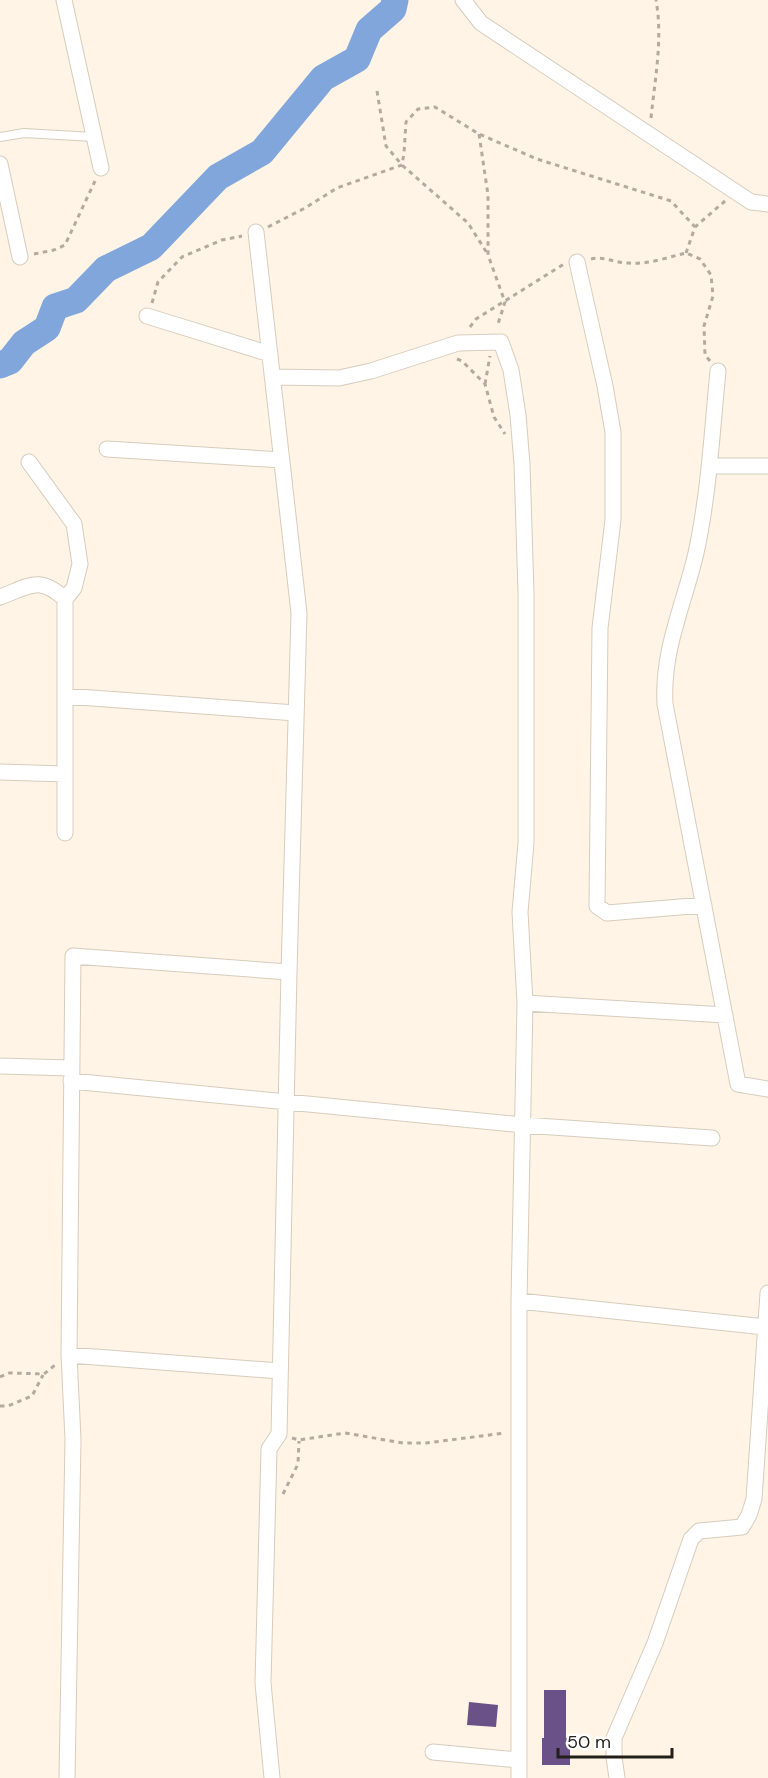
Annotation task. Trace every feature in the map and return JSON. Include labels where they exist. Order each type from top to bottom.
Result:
[{"type":"street","points":[[64,0],[101,168]]},
{"type":"street","points":[[463,0],[481,23],[751,202],[768,204]]},
{"type":"street","points":[[0,164],[20,257]]},
{"type":"street","points":[[256,232],[299,613],[279,1434],[269,1449],[267,1506],[263,1683],[272,1778]]},
{"type":"street","points":[[577,261],[613,432],[613,520],[600,628],[597,906],[607,913],[704,905]]},
{"type":"street","points":[[147,316],[270,354]]},
{"type":"street","points":[[273,377],[339,378],[371,371],[458,343],[501,342],[511,370],[522,464],[526,593],[526,843],[520,912],[525,1003],[519,1300],[519,1778]]},
{"type":"street","points":[[718,371],[709,466],[696,553],[668,651],[664,683],[665,704],[738,1084],[768,1089]]},
{"type":"street","points":[[108,449],[282,460]]},
{"type":"street","points":[[29,462],[74,524],[80,564],[74,588],[65,599],[65,833]]},
{"type":"street","points":[[709,466],[768,466]]},
{"type":"street","points":[[0,597],[40,583],[53,587],[65,599]]},
{"type":"street","points":[[65,696],[296,713]]},
{"type":"street","points":[[0,772],[65,774]]},
{"type":"street","points":[[68,1778],[73,1439],[69,1355],[73,956],[289,972]]},
{"type":"street","points":[[525,1003],[724,1015]]},
{"type":"street","points":[[0,1065],[286,1103],[523,1125],[712,1138]]},
{"type":"street","points":[[617,1778],[614,1738],[655,1643],[691,1539],[699,1531],[742,1527],[754,1499],[768,1293]]},
{"type":"street","points":[[519,1300],[765,1327]]},
{"type":"street","points":[[69,1355],[280,1371]]},
{"type":"street","points":[[433,1752],[519,1760]]},
{"type":"lane","points":[[0,137],[24,133],[94,137]]},
{"type":"path","points":[[649,134],[659,49],[656,0]]},
{"type":"path","points":[[378,92],[386,146],[402,165],[468,223],[488,255],[505,302]]},
{"type":"path","points":[[402,165],[405,153],[406,122],[418,109],[435,108],[479,134],[537,159],[671,201],[695,227]]},
{"type":"path","points":[[479,134],[488,195],[488,255]]},
{"type":"path","points":[[147,316],[159,282],[183,257],[222,240],[256,232],[305,208],[337,188],[402,165]]},
{"type":"path","points":[[20,257],[65,246],[101,168]]},
{"type":"path","points":[[686,253],[695,227],[736,192]]},
{"type":"path","points":[[458,343],[476,319],[561,265],[599,257],[629,264],[660,260],[686,253],[700,260],[711,274],[713,296],[704,326],[705,355],[718,371]]},
{"type":"path","points":[[433,350],[462,361],[485,384],[494,417],[505,436]]},
{"type":"path","points":[[0,1406],[8,1406],[32,1396],[44,1374],[69,1355]]},
{"type":"path","points":[[0,1377],[9,1373],[44,1374]]},
{"type":"path","points":[[279,1434],[299,1440],[345,1433],[403,1443],[426,1443],[519,1431]]},
{"type":"path","points":[[267,1506],[284,1493],[298,1464],[299,1440]]},
{"type":"building","points":[[544,1690],[566,1690],[566,1738],[570,1738],[570,1765],[542,1765]]},
{"type":"building","points":[[469,1702],[498,1705],[496,1727],[467,1725]]},
{"type":"waterway","points":[[0,365],[10,361],[24,343],[47,328],[55,307],[76,300],[106,269],[151,247],[218,177],[262,152],[323,78],[357,59],[369,30],[393,9],[395,0]]}]
